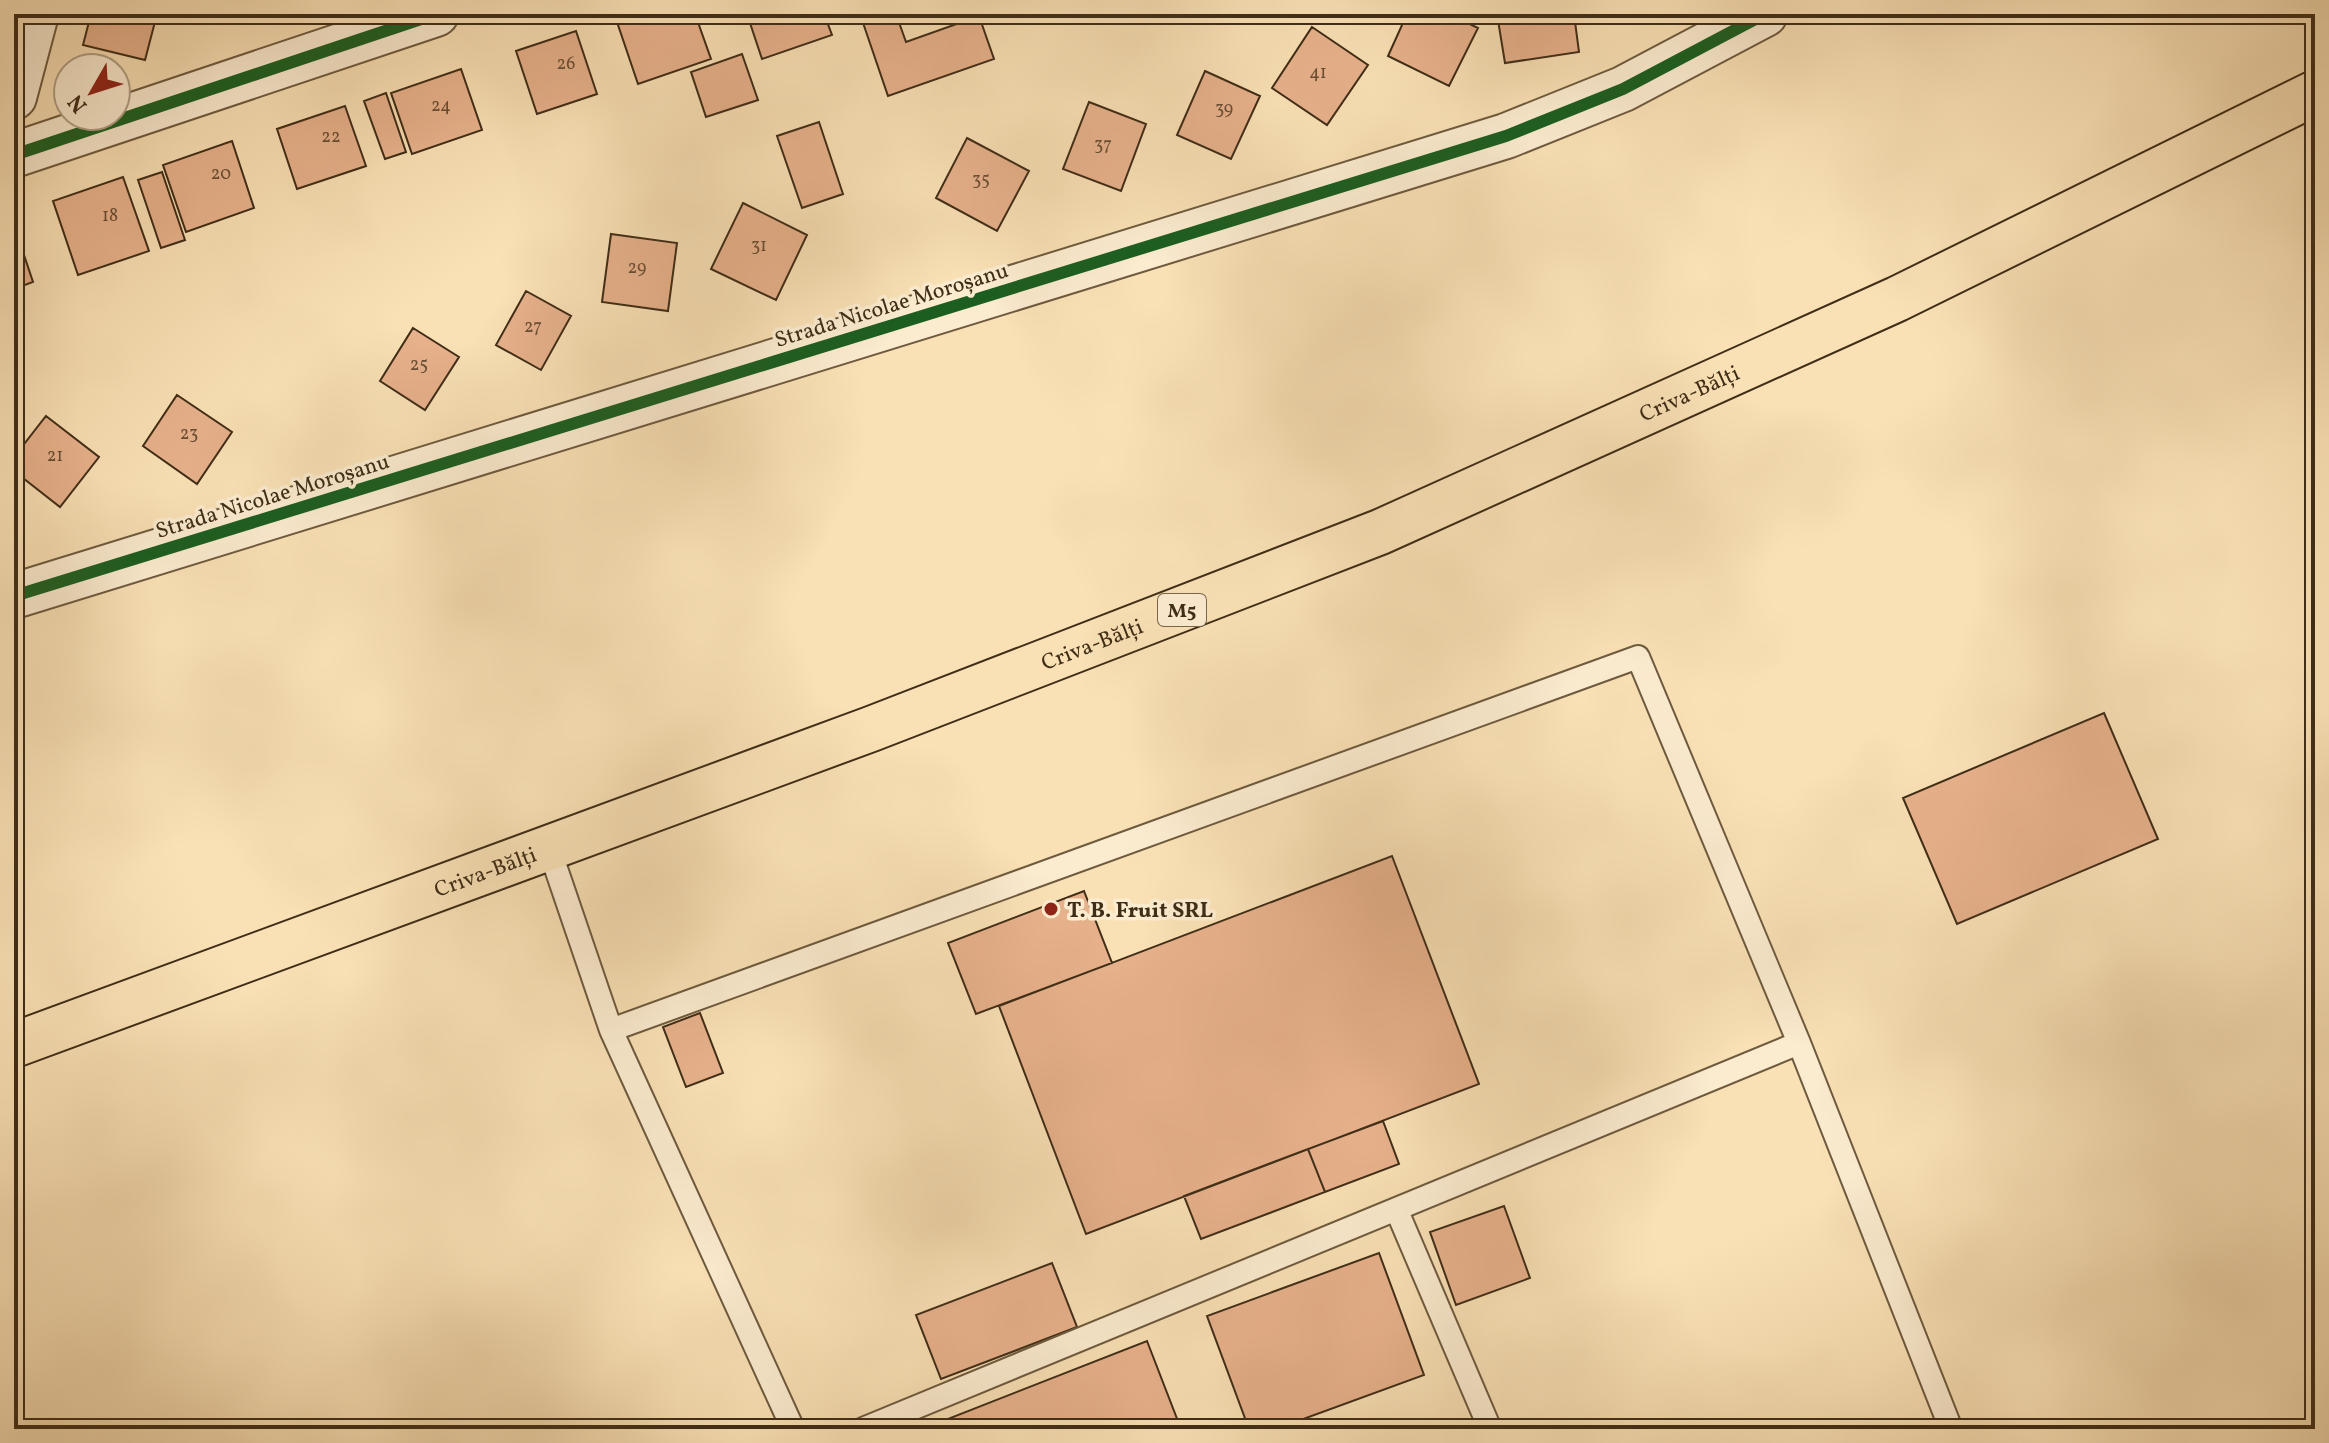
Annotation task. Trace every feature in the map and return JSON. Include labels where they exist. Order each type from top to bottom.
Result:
[{"type":"highway","name":"Criva-Bălți","points":[[14,1045],[871,729],[1380,532],[1897,299],[2315,93]]},
{"type":"street","points":[[14,97],[36,14]]},
{"type":"street","points":[[14,155],[436,14]]},
{"type":"street","name":"Strada Nicolae Moroșanu","points":[[14,596],[1506,136],[1623,89],[1765,14]]},
{"type":"lane","points":[[611,1030],[1638,657],[1799,1043],[1951,1429]]},
{"type":"lane","points":[[549,848],[611,1030],[793,1429]]},
{"type":"lane","points":[[863,1429],[1799,1043]]},
{"type":"lane","points":[[1397,1211],[1490,1429]]},
{"type":"building","points":[[91,14],[157,14],[145,60],[132,57],[132,52],[112,52],[83,45]]},
{"type":"building","points":[[629,14],[695,14],[711,59],[638,84],[616,19]]},
{"type":"building","points":[[747,14],[824,14],[832,35],[762,59]]},
{"type":"building","points":[[860,14],[896,14],[906,42],[979,16],[994,59],[888,96]]},
{"type":"building","points":[[1407,14],[1449,14],[1478,28],[1449,86],[1388,56]]},
{"type":"building","points":[[1497,14],[1574,14],[1579,52],[1505,63]]},
{"type":"building","points":[[1312,27],[1368,65],[1327,125],[1272,88]]},
{"type":"building","points":[[576,31],[597,94],[537,114],[516,51]]},
{"type":"building","points":[[742,54],[758,100],[706,117],[691,72]]},
{"type":"building","points":[[461,69],[482,130],[412,154],[391,93]]},
{"type":"building","points":[[1205,71],[1260,96],[1231,159],[1177,135]]},
{"type":"building","points":[[386,93],[406,152],[385,159],[364,101]]},
{"type":"building","points":[[1089,102],[1146,124],[1121,191],[1063,169]]},
{"type":"building","points":[[345,106],[366,166],[297,189],[277,129]]},
{"type":"building","points":[[819,122],[843,194],[802,208],[777,136]]},
{"type":"building","points":[[967,138],[1029,171],[997,231],[936,198]]},
{"type":"building","points":[[232,141],[254,208],[186,232],[163,165]]},
{"type":"building","points":[[162,172],[185,240],[161,248],[138,180]]},
{"type":"building","points":[[123,177],[149,251],[78,275],[53,201]]},
{"type":"building","points":[[743,203],[807,235],[776,300],[711,269]]},
{"type":"building","points":[[14,225],[33,282],[14,289]]},
{"type":"building","points":[[611,234],[677,243],[668,311],[602,302]]},
{"type":"building","points":[[526,291],[571,316],[541,370],[496,345]]},
{"type":"building","points":[[413,328],[459,357],[425,410],[380,381]]},
{"type":"building","points":[[177,395],[232,432],[197,484],[143,446]]},
{"type":"building","points":[[46,416],[99,457],[60,507],[14,471],[14,457]]},
{"type":"building","points":[[2104,713],[2158,839],[1957,924],[1903,798]]},
{"type":"building","points":[[1392,856],[1479,1084],[1086,1234],[999,1006]]},
{"type":"building","points":[[1084,891],[1112,963],[976,1014],[948,943]]},
{"type":"building","points":[[700,1013],[723,1073],[686,1087],[663,1027]]},
{"type":"building","points":[[1383,1121],[1399,1164],[1325,1192],[1308,1149]]},
{"type":"building","points":[[1308,1149],[1325,1192],[1201,1239],[1184,1196]]},
{"type":"building","points":[[1504,1206],[1530,1278],[1456,1305],[1430,1232]]},
{"type":"building","points":[[1379,1253],[1424,1375],[1276,1429],[1249,1429],[1207,1316]]},
{"type":"building","points":[[1052,1263],[1077,1327],[941,1379],[916,1315]]},
{"type":"building","points":[[1147,1341],[1181,1429],[942,1429],[940,1422]]},
{"type":"cycle path","points":[[14,155],[436,14]]},
{"type":"cycle path","points":[[14,596],[1506,136],[1623,89],[1765,14]]},
{"type":"place","name":"T. B. Fruit SRL","points":[[1051,909]]}]
